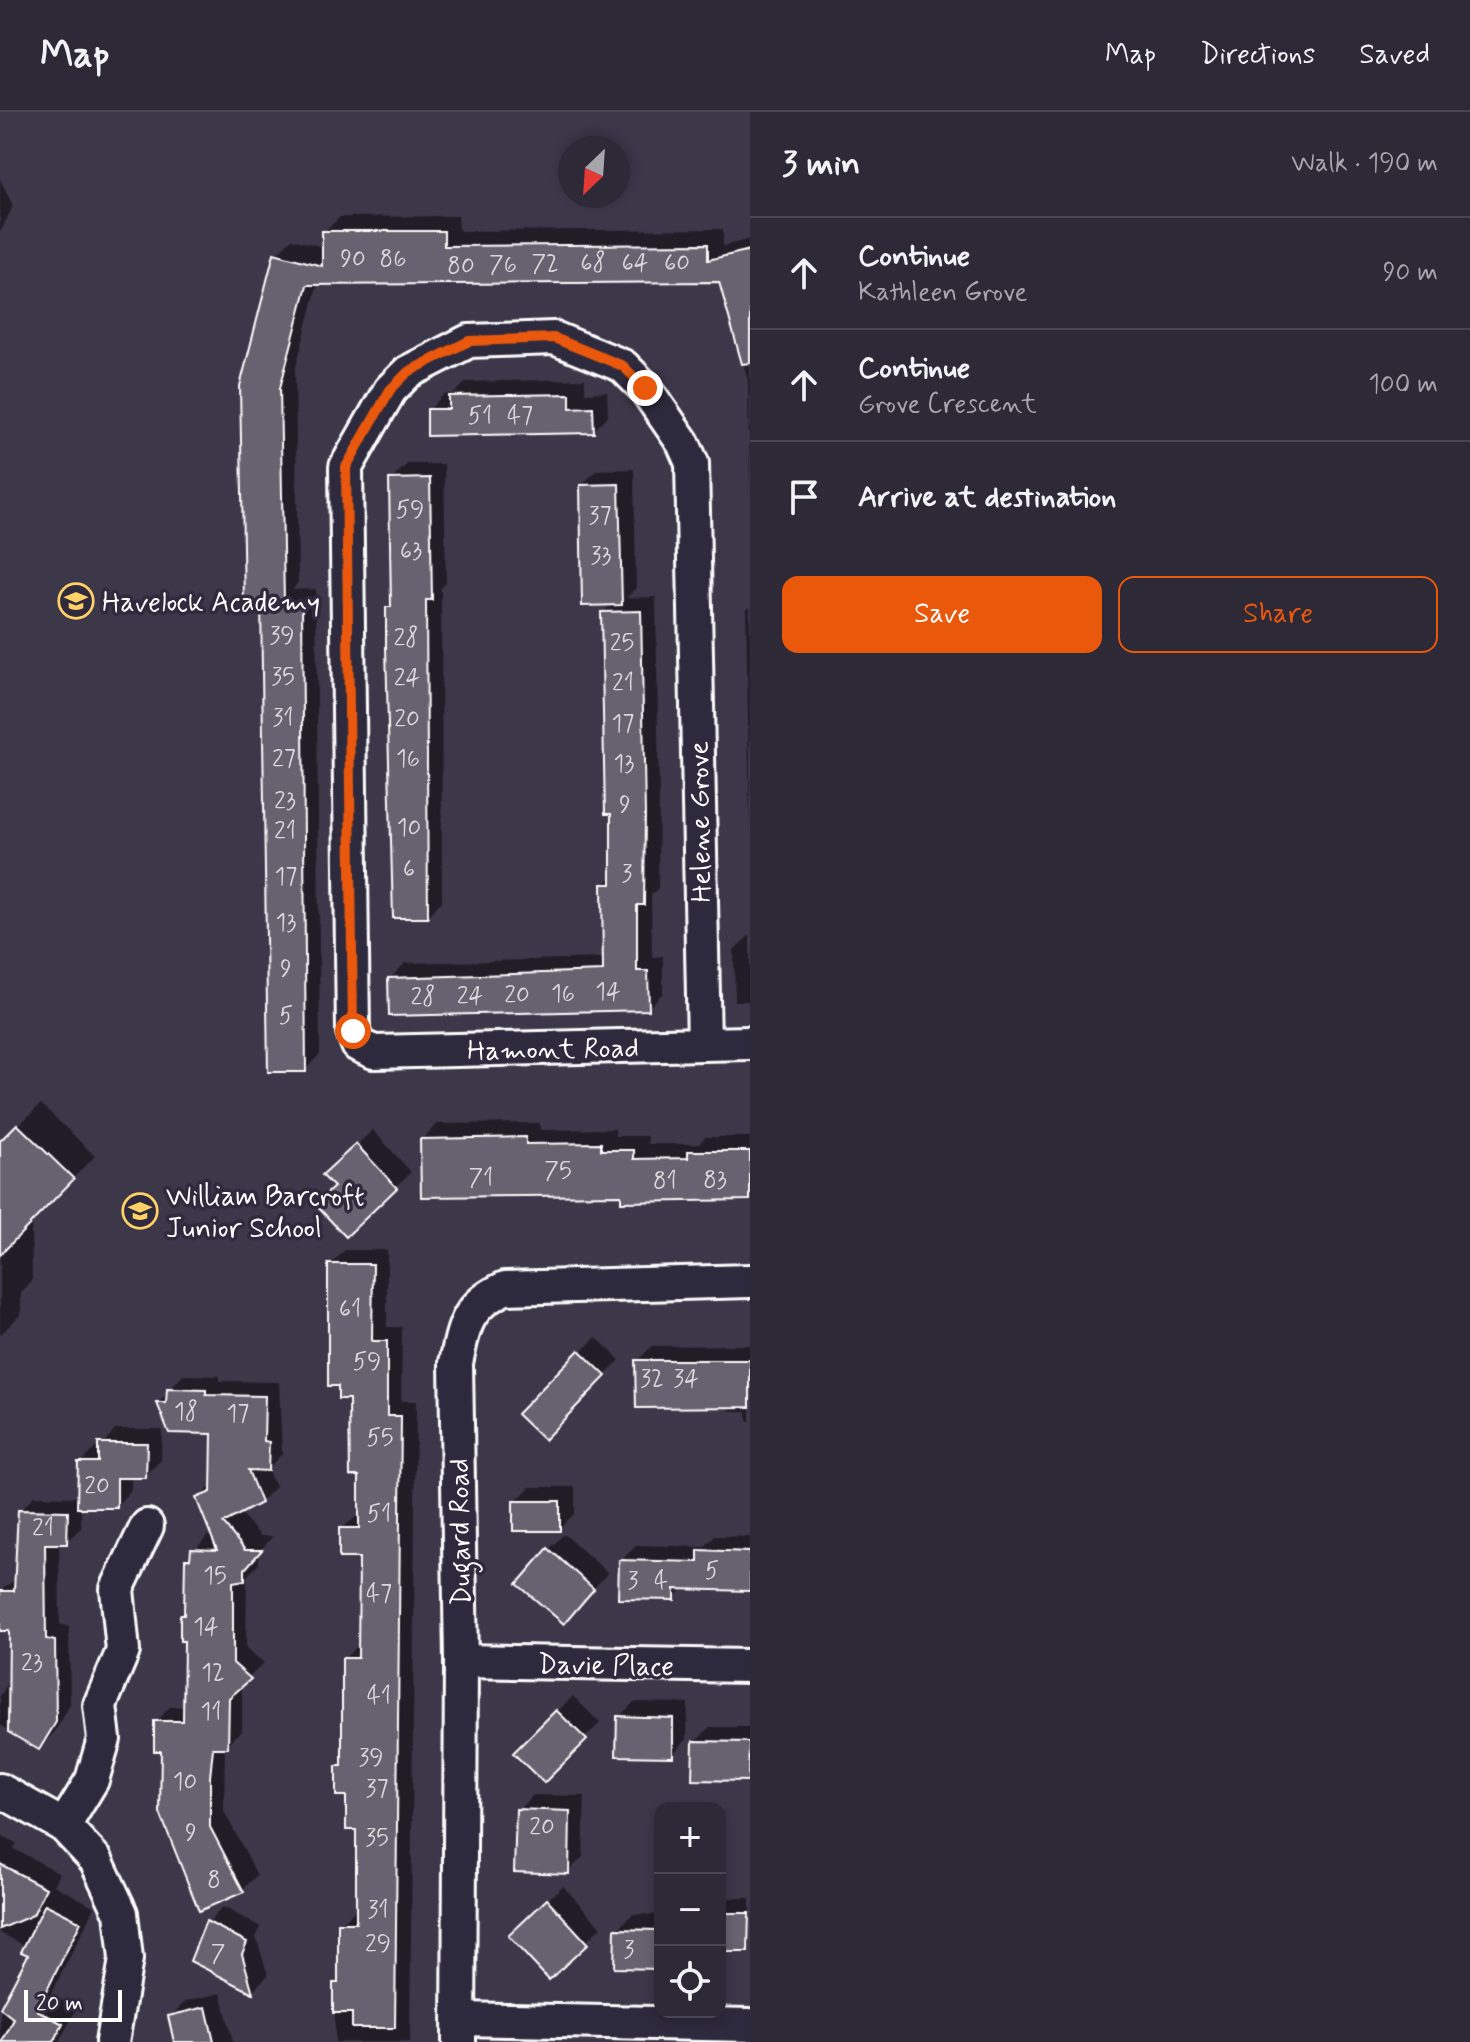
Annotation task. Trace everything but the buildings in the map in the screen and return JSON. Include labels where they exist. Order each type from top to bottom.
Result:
[{"type":"street","name":"Helene Grove","points":[[358,1045],[353,1031],[346,467],[390,390],[408,372],[469,341],[554,338],[623,366],[645,388],[683,443],[692,463],[704,1044]]},
{"type":"street","name":"Hamont Road","points":[[358,1045],[374,1052],[750,1043]]},
{"type":"street","name":"Dugard Road","points":[[460,2030],[461,1661],[456,1363],[463,1325],[482,1298],[505,1288],[750,1281]]},
{"type":"street","points":[[64,1826],[92,1780],[104,1739],[100,1705],[123,1651],[117,1589],[147,1526]]},
{"type":"street","name":"Davie Place","points":[[461,1661],[750,1666]]},
{"type":"street","points":[[0,1790],[64,1826],[96,1860],[121,1913],[126,1959],[112,2042]]},
{"type":"street","points":[[460,2030],[750,2025]]},
{"type":"place","name":"Havelock Academy","points":[[76,601]]},
{"type":"place","name":"William Barcroft Junior School","points":[[140,1211]]},
{"type":"route","points":[[353,1031],[346,467],[390,390],[408,372],[469,341],[554,338],[623,366],[645,388]]}]
